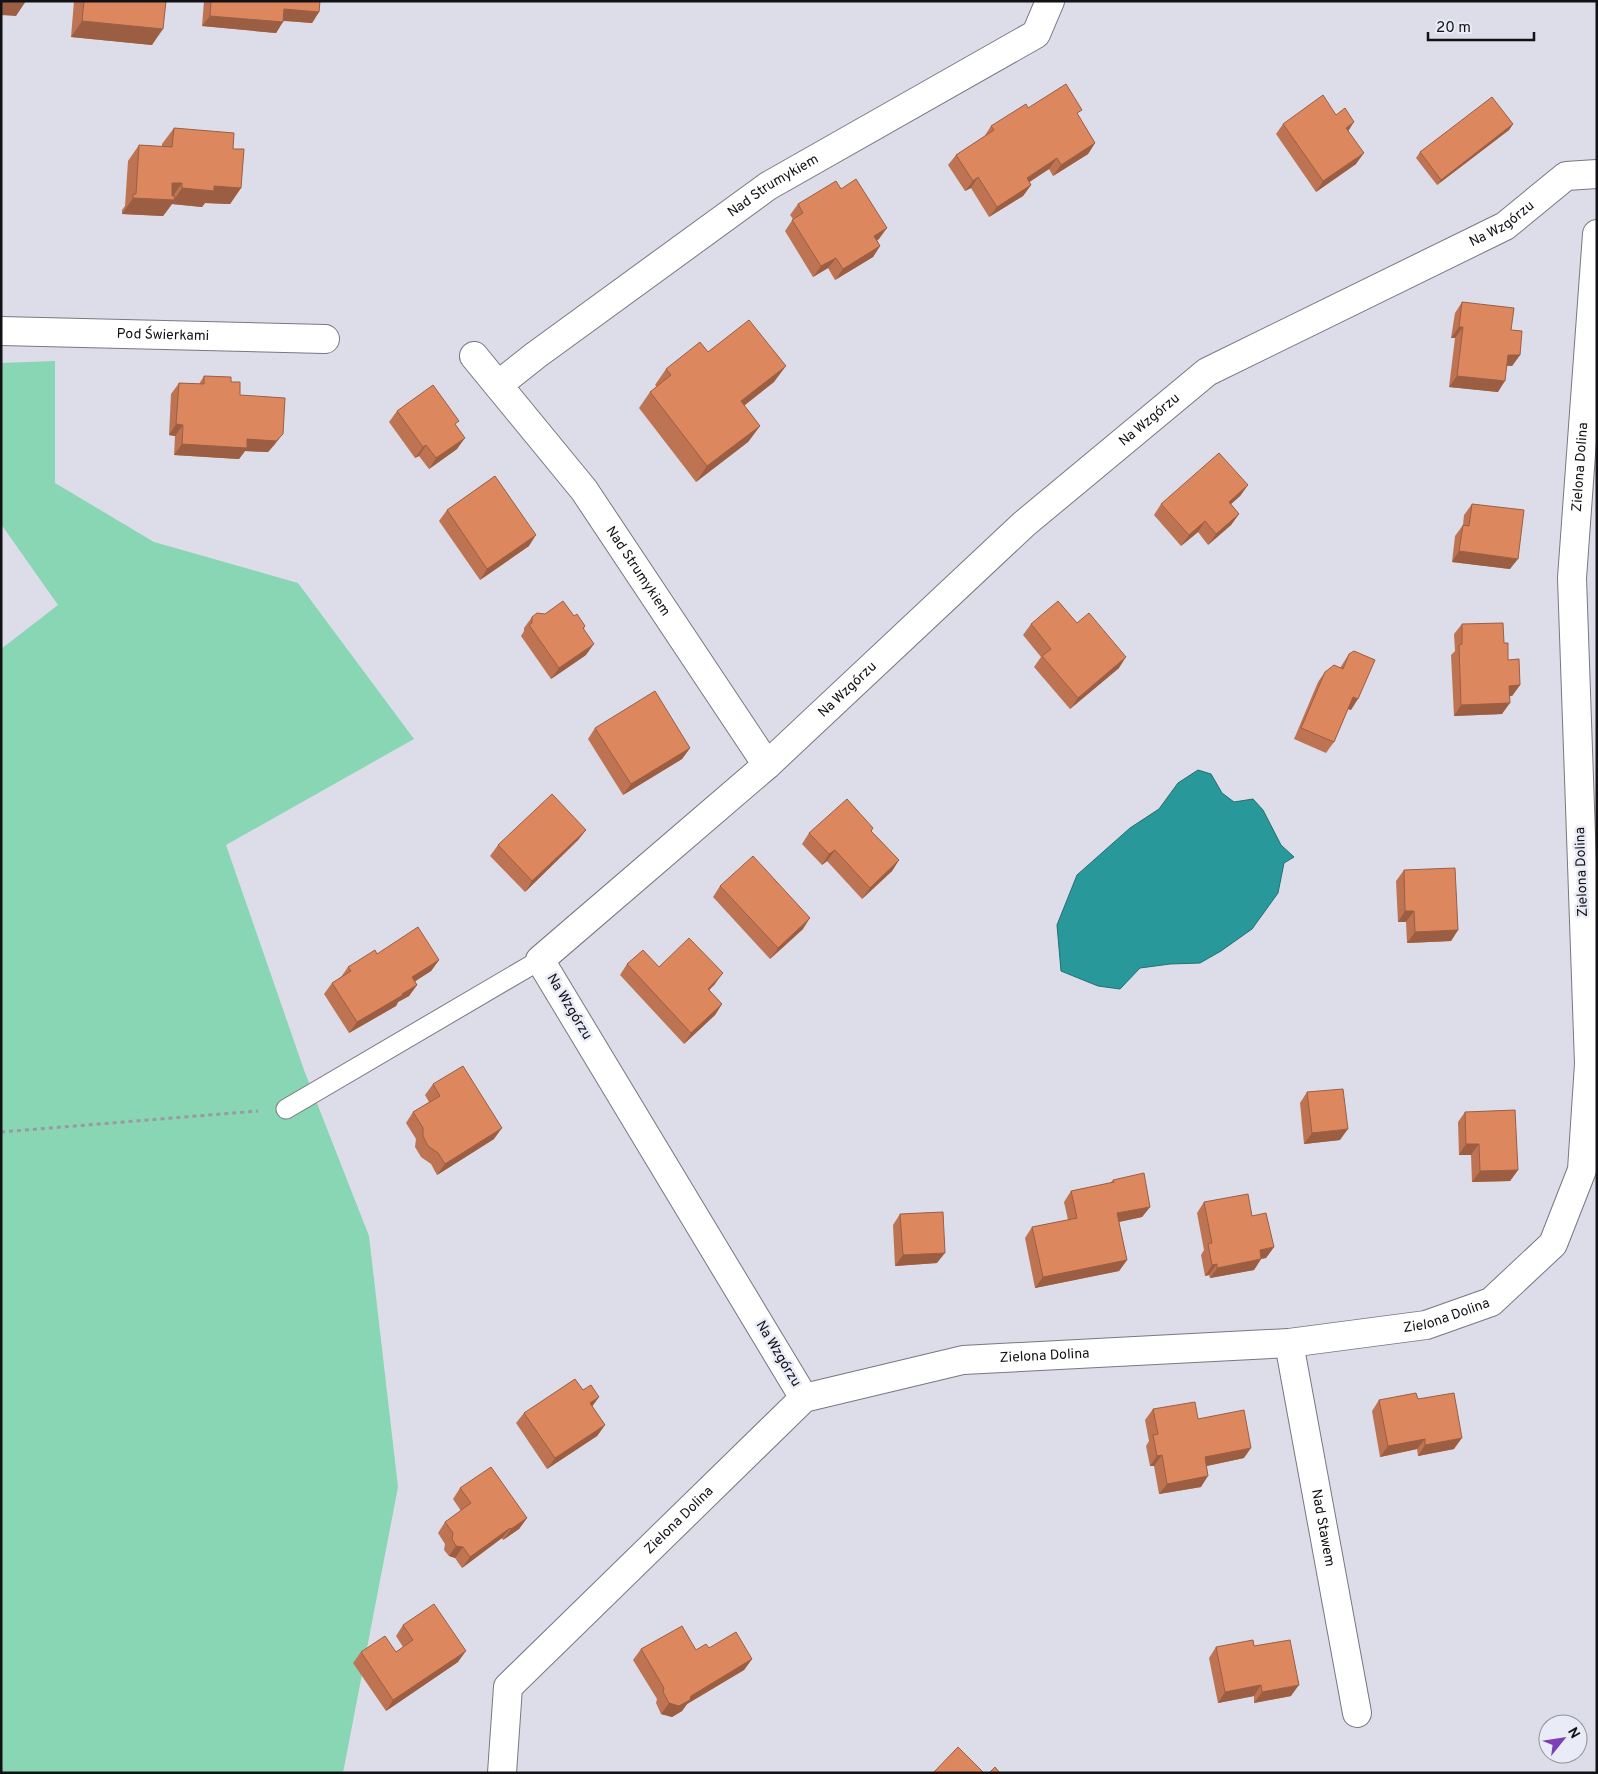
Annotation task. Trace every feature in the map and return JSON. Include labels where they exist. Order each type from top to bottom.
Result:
[{"type":"street","name":"Nad Strumykiem","points":[[498,384],[768,186],[1036,34],[1050,1]]},
{"type":"street","name":"Na Wzgórzu","points":[[804,1398],[540,960],[767,765],[1024,524],[1207,372],[1505,226],[1566,176],[1597,174]]},
{"type":"street","name":"Zielona Dolina","points":[[502,1773],[508,1687],[804,1398],[963,1360],[1289,1343],[1426,1325],[1491,1302],[1553,1244],[1582,1170],[1589,1064],[1572,578],[1597,234]]},
{"type":"street","name":"Pod Świerkami","points":[[1,332],[325,339]]},
{"type":"street","name":"Nad Strumykiem","points":[[474,356],[584,490],[767,765]]},
{"type":"street","name":"Nad Stawem","points":[[1289,1343],[1357,1713]]},
{"type":"lane","points":[[286,1109],[540,960]]},
{"type":"path","points":[[1,1132],[286,1109]]},
{"type":"green space","points":[[55,361],[55,483],[154,542],[298,583],[414,739],[226,845],[304,1070],[369,1236],[398,1487],[343,1773],[1,1773],[1,649],[58,605],[1,524],[1,363]]},
{"type":"water","points":[[1198,770],[1211,774],[1222,793],[1234,802],[1253,799],[1263,810],[1281,845],[1294,857],[1284,863],[1278,893],[1252,929],[1200,963],[1140,968],[1120,989],[1098,986],[1061,971],[1057,925],[1077,875],[1130,828],[1159,809],[1178,783]]},
{"type":"building","points":[[84,1],[166,1],[163,29],[82,21]]},
{"type":"building","points":[[211,1],[320,1],[319,12],[284,9],[283,22],[210,16]]},
{"type":"building","points":[[1066,84],[1082,110],[1077,113],[1095,143],[1061,165],[1057,158],[1027,178],[1031,185],[997,207],[978,177],[973,181],[956,155],[994,130],[991,126],[1026,104],[1028,108]]},
{"type":"building","points":[[1323,95],[1336,115],[1345,108],[1354,122],[1346,128],[1364,153],[1323,181],[1283,124]]},
{"type":"building","points":[[1492,97],[1513,124],[1441,180],[1420,152]]},
{"type":"building","points":[[174,128],[234,133],[233,149],[244,149],[241,188],[214,186],[214,191],[182,188],[182,183],[172,183],[172,196],[175,196],[174,200],[133,198],[133,194],[136,194],[139,145],[172,147]]},
{"type":"building","points":[[856,179],[887,228],[874,236],[880,246],[843,269],[836,258],[821,266],[792,220],[803,213],[798,204],[836,181],[841,189]]},
{"type":"building","points":[[1462,302],[1514,308],[1511,330],[1522,331],[1520,355],[1508,355],[1505,381],[1457,376],[1463,327],[1459,327]]},
{"type":"building","points":[[749,320],[786,366],[741,401],[760,426],[707,466],[650,392],[671,375],[666,369],[700,342],[708,352]]},
{"type":"building","points":[[204,376],[231,377],[231,382],[240,382],[240,395],[285,398],[283,434],[276,441],[247,439],[247,448],[182,444],[183,425],[176,424],[179,383],[204,384]]},
{"type":"building","points":[[433,385],[459,421],[455,424],[465,438],[436,458],[426,445],[423,447],[397,411]]},
{"type":"building","points":[[1219,453],[1248,485],[1229,502],[1239,514],[1216,534],[1205,521],[1189,535],[1161,504]]},
{"type":"building","points":[[495,476],[536,535],[487,569],[447,510]]},
{"type":"building","points":[[1472,504],[1524,510],[1518,559],[1459,551],[1463,525],[1469,526]]},
{"type":"building","points":[[563,601],[574,616],[577,614],[585,626],[583,628],[594,644],[559,668],[529,625],[532,623],[532,617],[537,613],[545,614]]},
{"type":"building","points":[[1058,601],[1077,623],[1089,613],[1126,657],[1078,698],[1042,656],[1051,649],[1031,624]]},
{"type":"building","points":[[1503,623],[1504,643],[1508,643],[1508,660],[1519,659],[1520,685],[1509,686],[1510,703],[1461,705],[1459,645],[1462,644],[1462,624]]},
{"type":"building","points":[[1354,651],[1375,660],[1358,699],[1353,697],[1334,742],[1301,728],[1325,672],[1334,665],[1343,669],[1349,654]]},
{"type":"building","points":[[655,691],[690,748],[631,784],[595,728]]},
{"type":"building","points":[[552,794],[586,830],[532,881],[498,845]]},
{"type":"building","points":[[847,799],[873,828],[871,831],[899,860],[870,888],[835,850],[829,854],[809,833]]},
{"type":"building","points":[[753,856],[810,918],[778,948],[720,886]]},
{"type":"building","points":[[1455,868],[1458,930],[1415,932],[1414,911],[1405,911],[1404,870]]},
{"type":"building","points":[[418,927],[439,960],[412,977],[417,985],[357,1022],[332,983],[351,971],[348,967],[375,950],[377,954]]},
{"type":"building","points":[[689,938],[723,973],[708,989],[722,1004],[691,1033],[627,964],[643,950],[659,967]]},
{"type":"building","points":[[463,1066],[502,1128],[445,1164],[438,1153],[428,1146],[423,1136],[423,1128],[413,1112],[440,1096],[433,1084]]},
{"type":"building","points":[[1343,1089],[1348,1129],[1312,1133],[1307,1092]]},
{"type":"building","points":[[1515,1110],[1518,1170],[1480,1171],[1479,1144],[1466,1144],[1465,1112]]},
{"type":"building","points":[[1144,1173],[1150,1207],[1117,1213],[1127,1260],[1043,1277],[1032,1227],[1077,1218],[1071,1191],[1114,1182],[1113,1180]]},
{"type":"building","points":[[1248,1194],[1252,1216],[1266,1213],[1274,1247],[1260,1250],[1261,1259],[1217,1268],[1217,1264],[1212,1265],[1208,1244],[1212,1243],[1204,1202]]},
{"type":"building","points":[[943,1212],[945,1253],[903,1255],[900,1214]]},
{"type":"building","points":[[575,1379],[583,1390],[591,1385],[599,1397],[590,1403],[605,1425],[555,1458],[524,1413]]},
{"type":"building","points":[[1416,1393],[1418,1399],[1454,1393],[1462,1438],[1425,1445],[1425,1439],[1388,1446],[1379,1400]]},
{"type":"building","points":[[1195,1402],[1198,1419],[1244,1410],[1251,1448],[1205,1457],[1208,1476],[1167,1484],[1162,1455],[1157,1456],[1153,1435],[1158,1434],[1153,1409]]},
{"type":"building","points":[[491,1467],[527,1518],[470,1557],[463,1547],[456,1546],[452,1539],[453,1533],[445,1522],[471,1503],[460,1488]]},
{"type":"building","points":[[434,1604],[466,1651],[393,1700],[361,1652],[385,1636],[396,1652],[413,1640],[403,1625]]},
{"type":"building","points":[[682,1626],[696,1650],[706,1644],[709,1648],[736,1632],[752,1659],[691,1696],[690,1700],[679,1706],[669,1703],[663,1692],[664,1688],[641,1649]]},
{"type":"building","points":[[1253,1640],[1254,1646],[1290,1640],[1299,1685],[1262,1692],[1261,1685],[1225,1692],[1216,1647]]},
{"type":"building","points":[[958,1747],[984,1773],[933,1773]]},
{"type":"building","points":[[995,1767],[1000,1773],[989,1773]]}]
